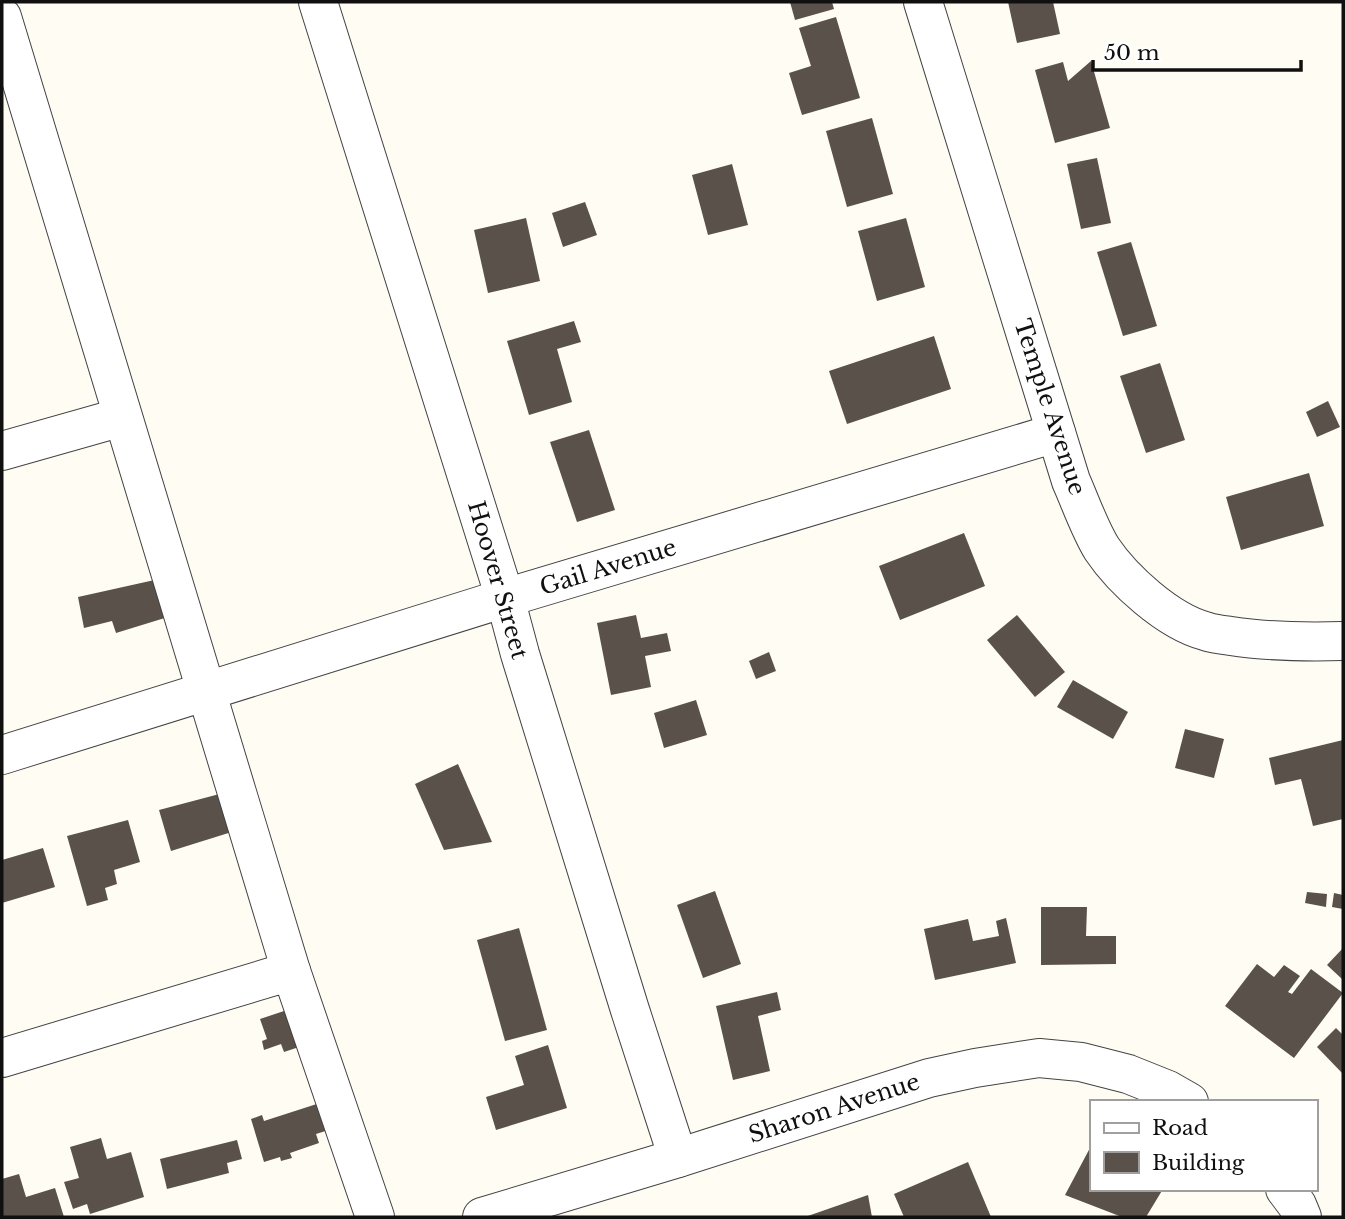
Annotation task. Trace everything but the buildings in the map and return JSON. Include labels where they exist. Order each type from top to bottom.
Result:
[{"type":"street","name":"Hoover Street","points":[[318,2],[506,598],[528,680],[678,1158]]},
{"type":"street","name":"Temple Avenue","points":[[923,2],[1071,481],[1100,546],[1117,570],[1140,592],[1172,615],[1204,631],[1255,640],[1343,641]]},
{"type":"street","points":[[2,17],[291,971],[375,1217]]},
{"type":"street","points":[[2,451],[122,416]]},
{"type":"street","name":"Gail Avenue","points":[[2,755],[506,598],[1056,433]]},
{"type":"street","points":[[2,1058],[291,971]]},
{"type":"street","name":"Sharon Avenue","points":[[482,1217],[929,1078],[975,1068],[1039,1058],[1081,1062],[1128,1074],[1186,1100]]},
{"type":"street","points":[[1286,1191],[1302,1217]]}]
